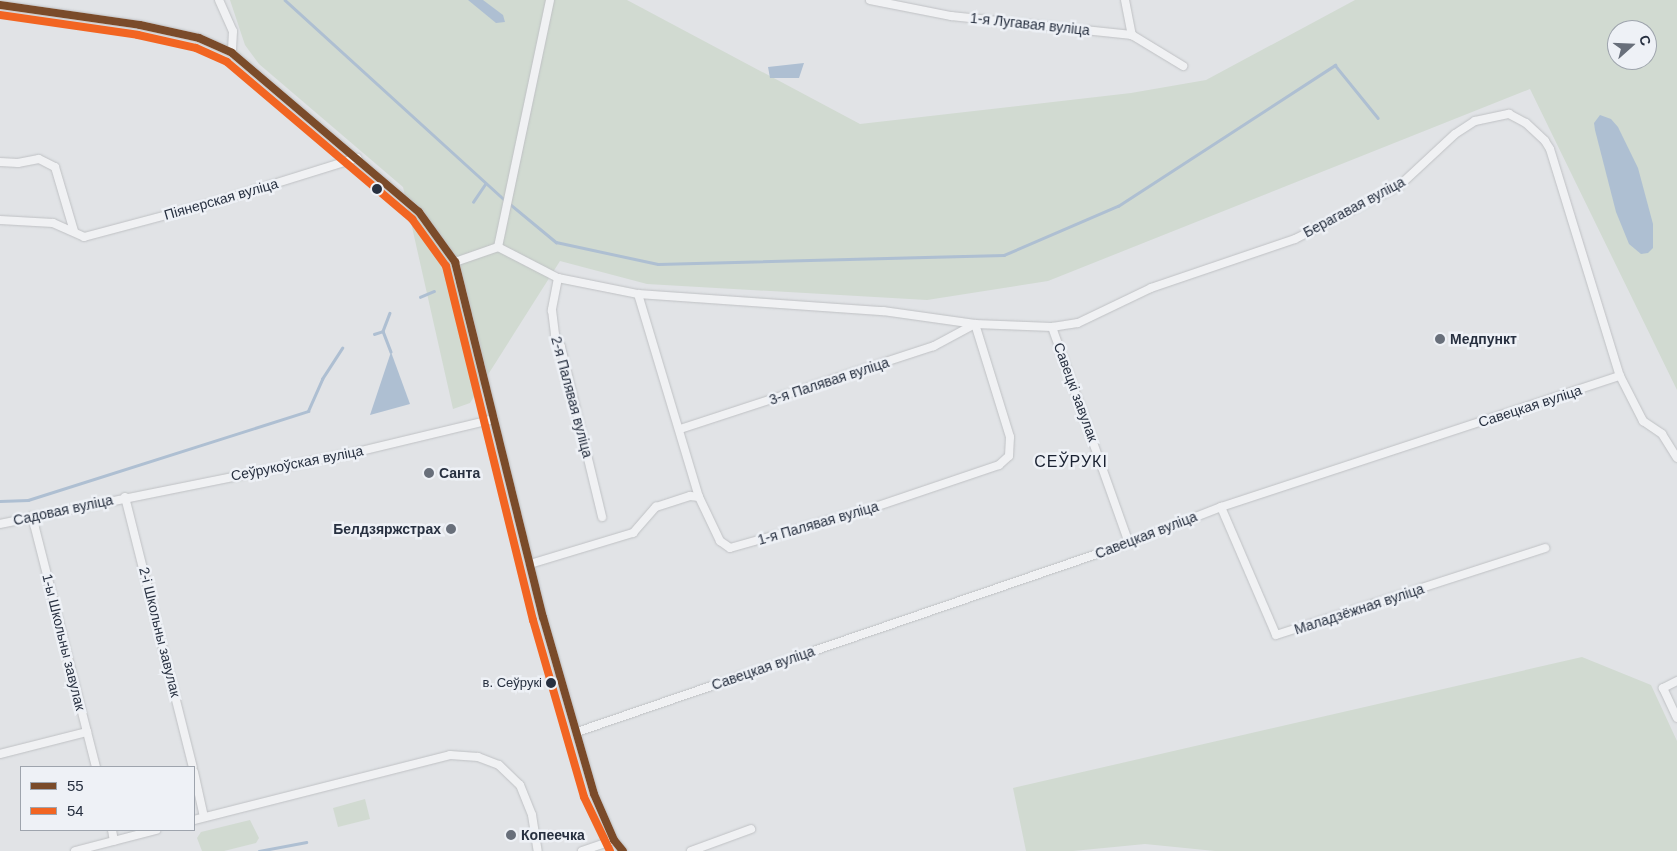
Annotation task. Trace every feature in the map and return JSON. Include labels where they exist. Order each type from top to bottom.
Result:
[{"type":"street","points":[[219,0],[232,31],[232,53]]},
{"type":"street","points":[[455,262],[498,247],[550,0]]},
{"type":"street","name":"1-я Лугавая вуліца","points":[[870,0],[952,16],[1132,35],[1183,66]]},
{"type":"street","points":[[1125,0],[1132,35]]},
{"type":"street","points":[[0,5],[140,25],[199,38],[232,53],[419,212],[455,262],[530,564],[594,794],[614,840],[623,851]]},
{"type":"street","name":"Берагавая вуліца","points":[[498,247],[558,278],[638,294],[883,311],[975,324],[1052,326],[1078,323],[1151,288],[1295,239],[1399,186],[1455,134],[1475,121],[1509,114],[1526,123],[1545,140],[1550,149],[1620,376]]},
{"type":"street","name":"Піянерская вуліца","points":[[74,231],[84,237],[219,201],[357,158]]},
{"type":"street","points":[[0,162],[18,163],[39,159],[55,168],[74,231]]},
{"type":"street","points":[[0,220],[53,222],[74,231]]},
{"type":"street","name":"2-я Палявая вуліца","points":[[558,278],[552,310],[555,335],[561,347],[602,517]]},
{"type":"street","points":[[530,564],[633,533],[656,507],[690,496],[699,496],[638,294]]},
{"type":"street","name":"3-я Палявая вуліца","points":[[680,429],[934,346],[975,324]]},
{"type":"street","name":"1-я Палявая вуліца","points":[[699,496],[720,541],[730,548],[875,507],[998,465],[1009,456],[1010,437],[975,324]]},
{"type":"street","name":"Савецкі завулак","points":[[1052,326],[1129,543]]},
{"type":"street","points":[[1620,376],[1643,421],[1662,434],[1677,458]]},
{"type":"street","name":"Савецкая вуліца","points":[[577,732],[1129,543],[1221,507],[1620,376]]},
{"type":"street","name":"Сеўрукоўская вуліца","points":[[125,497],[356,452],[494,419]]},
{"type":"street","name":"Садовая вуліца","points":[[0,524],[125,497]]},
{"type":"street","name":"2-і Школьны завулак","points":[[125,497],[193,766]]},
{"type":"street","name":"Маладзёжная вуліца","points":[[1221,507],[1276,635],[1545,548]]},
{"type":"street","name":"1-ы Школьны завулак","points":[[32,516],[96,766]]},
{"type":"street","points":[[1677,681],[1663,688],[1677,718]]},
{"type":"street","points":[[0,754],[87,732]]},
{"type":"street","points":[[195,820],[450,755],[478,757],[499,765],[520,785],[532,815],[538,851]]},
{"type":"street","points":[[195,776],[204,817]]},
{"type":"street","points":[[691,851],[751,829]]},
{"type":"street","points":[[112,831],[114,840]]},
{"type":"street","points":[[75,851],[152,831]]},
{"type":"street","points":[[582,851],[614,840]]},
{"type":"shaded area","points":[[230,0],[627,0],[860,124],[1131,93],[1206,80],[1355,0],[1677,0],[1677,390],[1530,89],[1048,281],[927,300],[647,284],[560,261],[470,403],[453,409],[403,187],[259,64],[245,45]]},
{"type":"shaded area","points":[[1582,657],[1651,685],[1677,741],[1677,851],[1215,851],[1145,844],[1073,851],[1026,851],[1013,788]]},
{"type":"shaded area","points":[[365,799],[370,819],[338,827],[333,808]]},
{"type":"shaded area","points":[[250,820],[259,838],[256,843],[224,851],[202,851],[197,838],[201,832]]},
{"type":"water","points":[[468,0],[483,0],[503,15],[505,22],[496,23]]},
{"type":"water","points":[[804,63],[799,78],[770,78],[768,67]]},
{"type":"water","points":[[1600,115],[1611,119],[1618,127],[1638,168],[1653,224],[1653,248],[1648,253],[1641,254],[1629,244],[1616,212],[1595,130],[1594,123]]},
{"type":"water","points":[[391,352],[410,404],[370,415]]},
{"type":"waterway","points":[[285,0],[506,201]]},
{"type":"waterway","points":[[510,204],[556,242],[658,264],[1004,255],[1118,206],[1335,65],[1378,118]]},
{"type":"waterway","points":[[473,202],[485,184]]},
{"type":"waterway","points":[[420,297],[434,291]]},
{"type":"waterway","points":[[390,313],[383,331],[391,352]]},
{"type":"waterway","points":[[374,334],[383,331]]},
{"type":"waterway","points":[[0,501],[28,500],[308,411],[322,379],[342,348]]},
{"type":"waterway","points":[[259,851],[306,842]]},
{"type":"transit line","name":"55","points":[[0,5],[140,25],[199,38],[232,53],[419,212],[455,262],[543,617],[594,794],[614,840],[623,851]]},
{"type":"transit line","name":"54","points":[[0,15],[138,35],[196,48],[227,62],[412,219],[446,266],[533,620],[584,797],[610,851]]},
{"type":"place","name":"Медпункт","points":[[1440,339]]},
{"type":"place","name":"Санта","points":[[429,473]]},
{"type":"place","name":"Белдзяржстрах","points":[[451,529]]},
{"type":"place","name":"в. Сеўрукі","points":[[551,683]]},
{"type":"place","name":"Копеечка","points":[[511,835]]},
{"type":"district","name":"СЕЎРУКІ","points":[[1071,462]]}]
